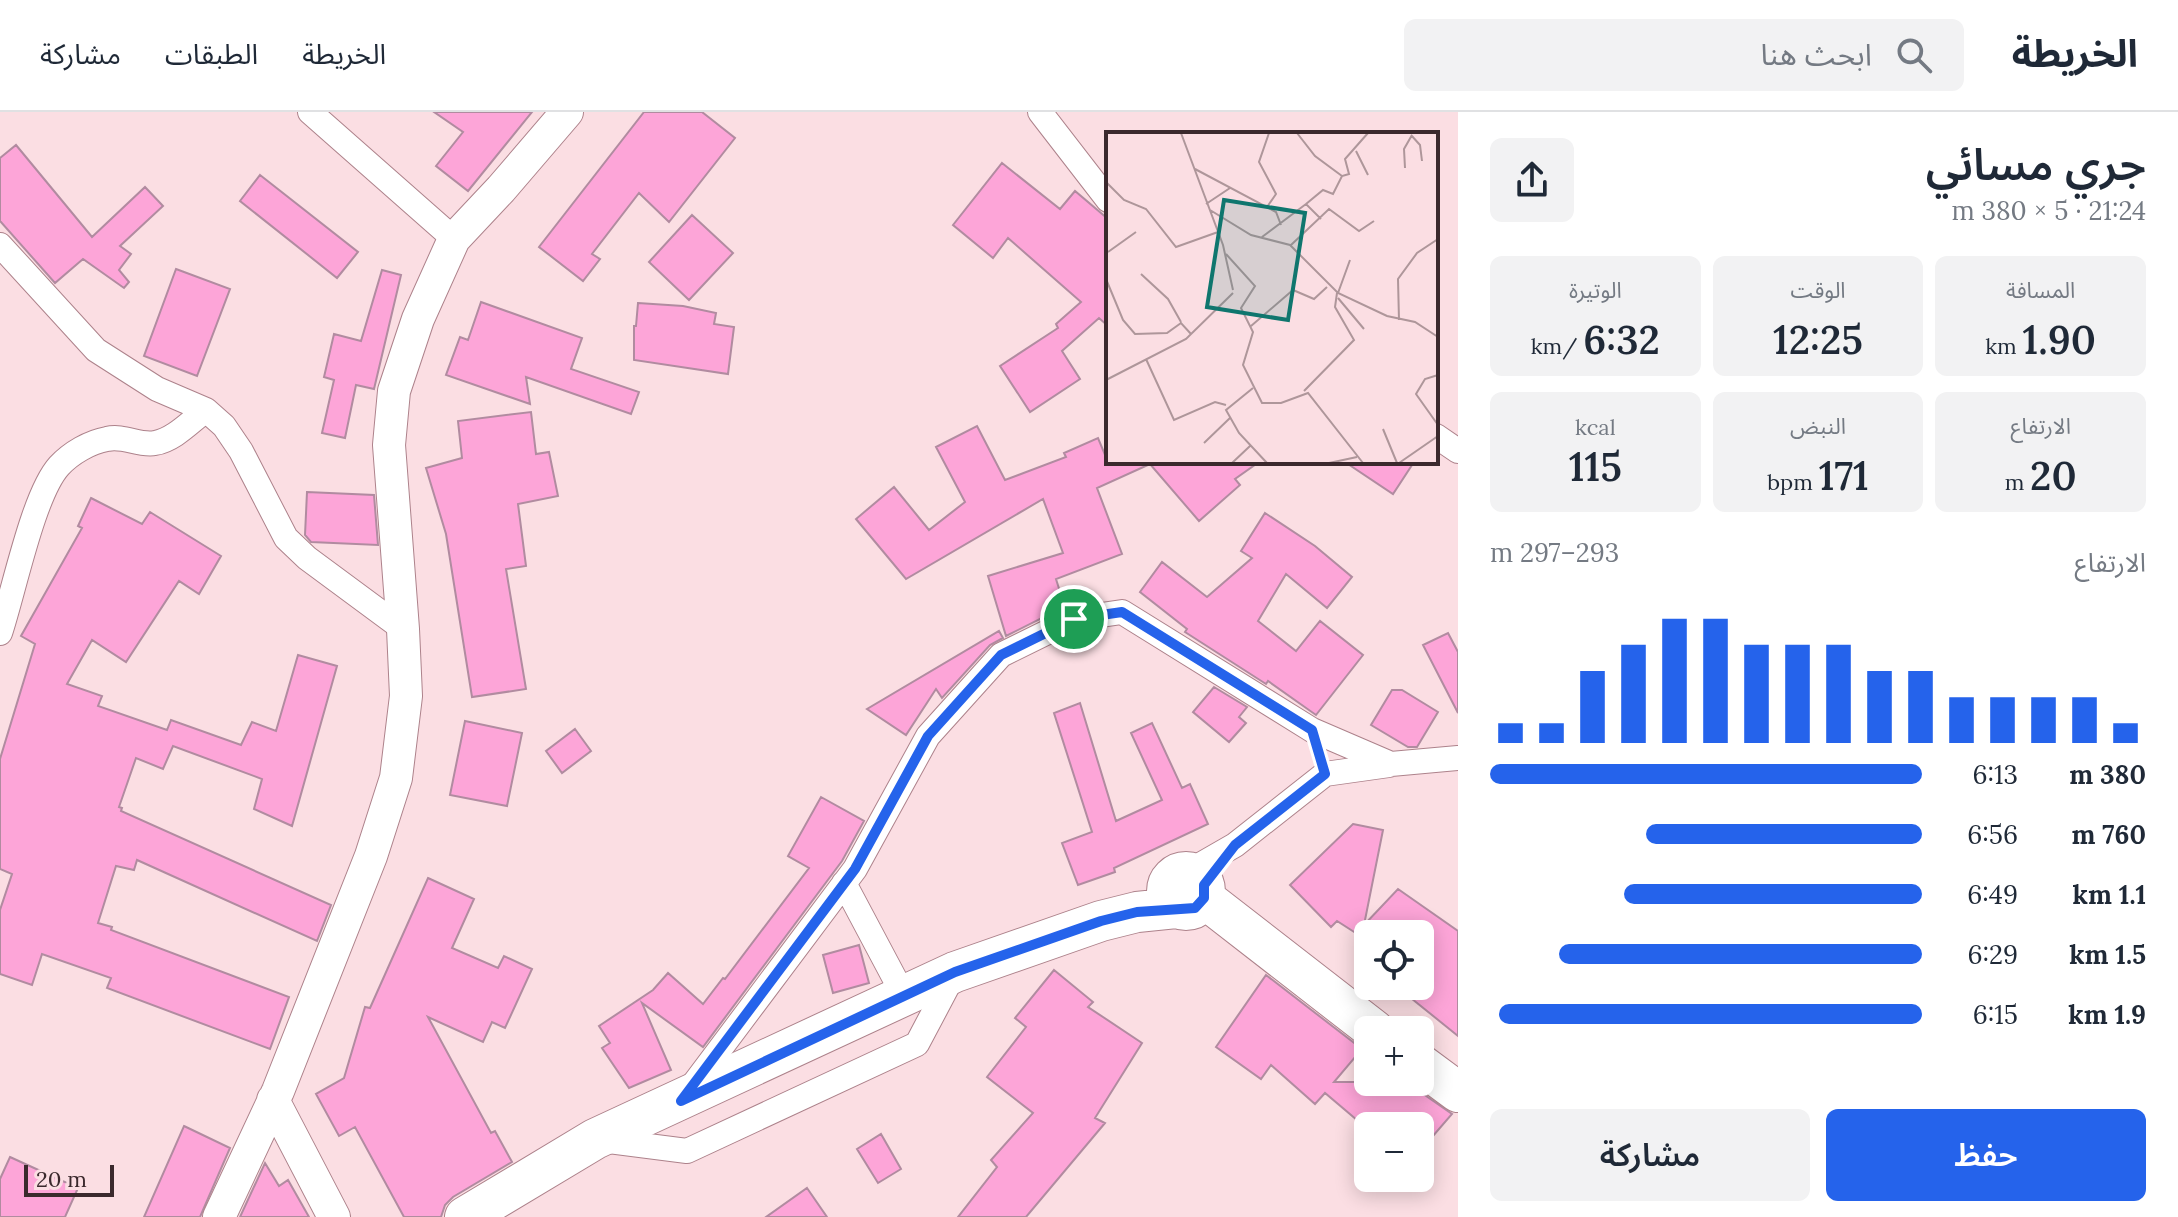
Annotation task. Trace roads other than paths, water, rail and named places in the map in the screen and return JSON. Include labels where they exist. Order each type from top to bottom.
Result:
[{"type":"main road","points":[[465,1217],[595,1139],[955,972],[1188,892],[1279,956],[1356,1016]]},
{"type":"main road","points":[[1434,1074],[1458,1092]]},
{"type":"street","points":[[310,112],[454,239]]},
{"type":"street","points":[[219,1217],[273,1100],[371,856],[396,778],[406,696],[389,445],[394,391],[418,319],[454,239],[567,112]]},
{"type":"street","points":[[1040,112],[1106,197]]},
{"type":"street","points":[[0,245],[96,350],[157,389],[206,410],[224,426],[241,451],[286,538],[307,558],[403,629]]},
{"type":"street","points":[[1,627],[41,498],[59,466],[81,449],[105,439],[121,437],[155,444],[175,435],[206,410]]},
{"type":"street","points":[[1438,437],[1458,451]]},
{"type":"street","points":[[681,1101],[855,869],[928,736],[1001,655],[1074,619],[1122,612],[1312,730],[1391,764]]},
{"type":"street","points":[[1312,730],[1325,774]]},
{"type":"street","points":[[1188,892],[1235,845],[1325,774],[1458,758]]},
{"type":"street","points":[[844,883],[904,996]]},
{"type":"street","points":[[595,1139],[687,1151],[716,1138],[917,1044],[955,972]]},
{"type":"street","points":[[273,1100],[334,1217]]}]
